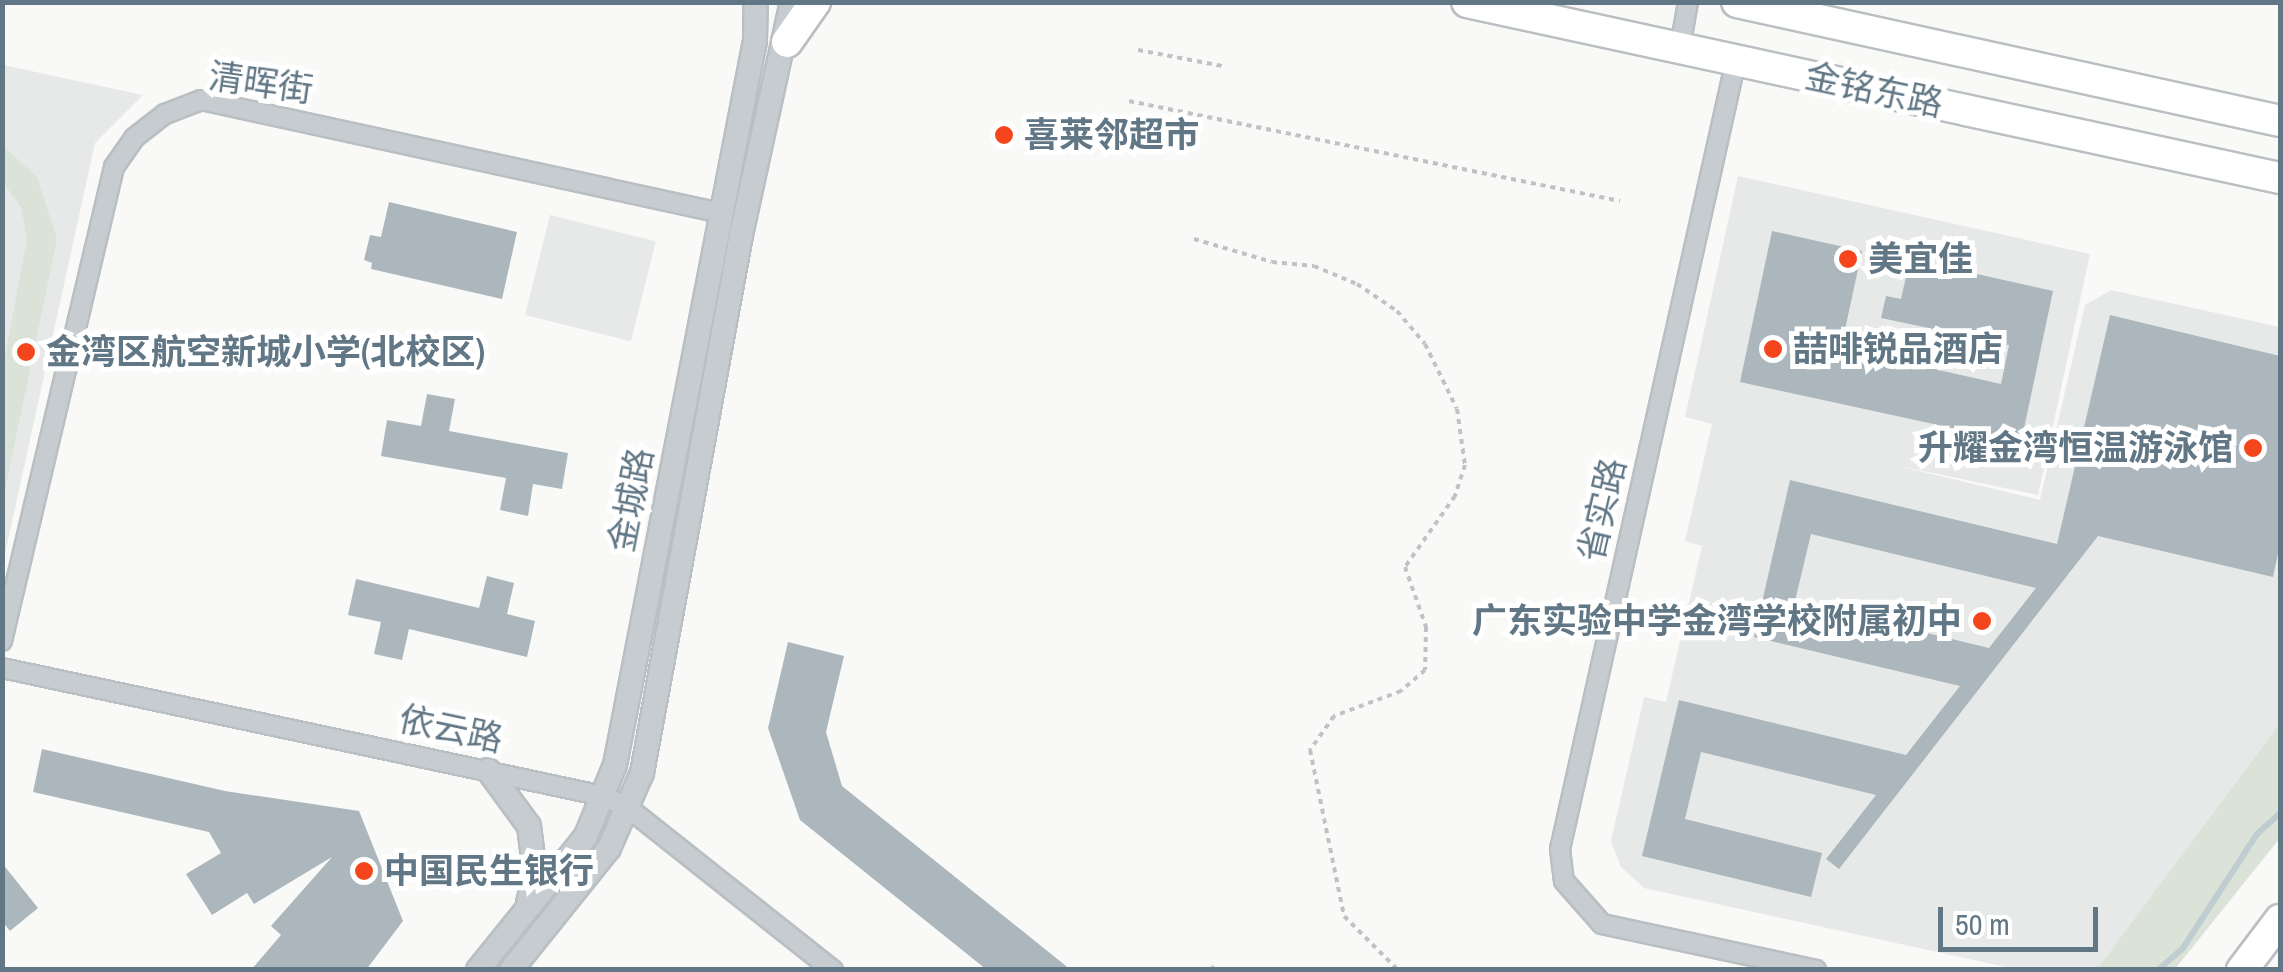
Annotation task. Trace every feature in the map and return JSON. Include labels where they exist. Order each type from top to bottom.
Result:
[{"type":"main road","points":[[786,42],[816,2]]},
{"type":"main road","name":"金铭东路","points":[[1468,2],[1552,11],[1680,48],[2280,178]]},
{"type":"main road","name":"金铭东路","points":[[1736,2],[2280,121]]},
{"type":"main road","points":[[1798,73],[1810,19]]},
{"type":"main road","points":[[2242,970],[2280,920]]},
{"type":"street","name":"金城路","points":[[478,970],[586,836],[620,745],[755,41],[756,2]]},
{"type":"street","name":"金城路","points":[[511,970],[609,848],[642,774],[741,234],[792,2]]},
{"type":"street","points":[[1680,48],[1688,2]]},
{"type":"street","name":"省实路","points":[[1736,60],[1560,849],[1564,881],[1602,924],[1816,970]]},
{"type":"street","name":"清晖街","points":[[2,641],[114,167],[134,138],[166,114],[201,100],[720,213]]},
{"type":"street","name":"依云路","points":[[2,668],[603,796],[627,807],[833,970]]},
{"type":"street","points":[[488,770],[529,826],[534,874],[528,907]]},
{"type":"path","points":[[1138,50],[1223,66]]},
{"type":"path","points":[[1129,101],[1620,201]]},
{"type":"path","points":[[1194,239],[1272,262],[1314,266],[1357,284],[1397,312],[1425,344],[1456,409],[1465,465],[1454,496],[1405,567],[1426,627],[1425,670],[1401,691],[1334,716],[1310,750],[1344,916],[1398,970]]},
{"type":"shaded area","name":"金湾区航空新城小学(北校区)","points":[[3,65],[143,95],[95,143],[3,563]]},
{"type":"shaded area","points":[[3,146],[37,177],[57,239],[3,500],[3,367],[27,239],[21,207],[3,182]]},
{"type":"shaded area","name":"广东实验中学金湾学校附属初中","points":[[1738,176],[2090,254],[2038,495],[1890,464],[2040,500],[2085,305],[2111,290],[2280,327],[2280,723],[2097,969],[2015,969],[1644,888],[1621,867],[1611,841],[1644,697],[1666,702],[1702,546],[1685,541],[1712,424],[1685,417]]},
{"type":"shaded area","points":[[550,215],[656,241],[631,341],[525,315]]},
{"type":"shaded area","points":[[2280,723],[2280,838],[2175,969],[2097,969]]},
{"type":"building","points":[[389,202],[517,232],[502,299],[371,269],[372,263],[364,260],[370,235],[381,237]]},
{"type":"building","points":[[1772,231],[1862,251],[1841,348],[2001,384],[2009,345],[1881,318],[1886,296],[1901,299],[1910,259],[2053,291],[2021,443],[1740,382]]},
{"type":"building","points":[[2110,315],[2280,356],[2280,544],[2273,577],[2098,536],[1839,869],[1826,859],[1876,795],[1701,752],[1685,819],[1822,853],[1811,897],[1642,856],[1679,700],[1906,755],[1960,686],[1754,637],[1790,480],[2057,544]],"holes":[[[1811,534],[2036,588],[1989,648],[1795,601]]]},
{"type":"building","points":[[427,394],[455,399],[449,431],[568,453],[562,489],[533,484],[528,516],[500,510],[506,478],[381,456],[387,420],[421,426]]},
{"type":"building","points":[[487,576],[514,583],[507,614],[535,621],[527,657],[409,629],[402,660],[374,654],[381,622],[348,615],[356,579],[479,608]]},
{"type":"building","points":[[788,642],[844,656],[826,732],[842,786],[1071,970],[987,970],[800,820],[768,728]]},
{"type":"building","points":[[42,749],[225,791],[359,811],[403,921],[366,970],[251,970],[281,935],[271,926],[332,857],[254,904],[247,893],[212,915],[186,874],[221,853],[209,832],[33,792]]},
{"type":"building","points":[[2,863],[38,908],[10,931],[2,921]]},
{"type":"waterway","points":[[2158,970],[2183,948],[2257,834],[2280,813]]},
{"type":"place","name":"喜莱邻超市","points":[[1004,135]]},
{"type":"place","name":"美宜佳","points":[[1848,259]]},
{"type":"place","name":"喆啡锐品酒店","points":[[1773,349]]},
{"type":"place","name":"金湾区航空新城小学(北校区)","points":[[26,352]]},
{"type":"place","name":"升耀金湾恒温游泳馆","points":[[2253,448]]},
{"type":"place","name":"广东实验中学金湾学校附属初中","points":[[1982,621]]},
{"type":"place","name":"中国民生银行","points":[[364,871]]}]
